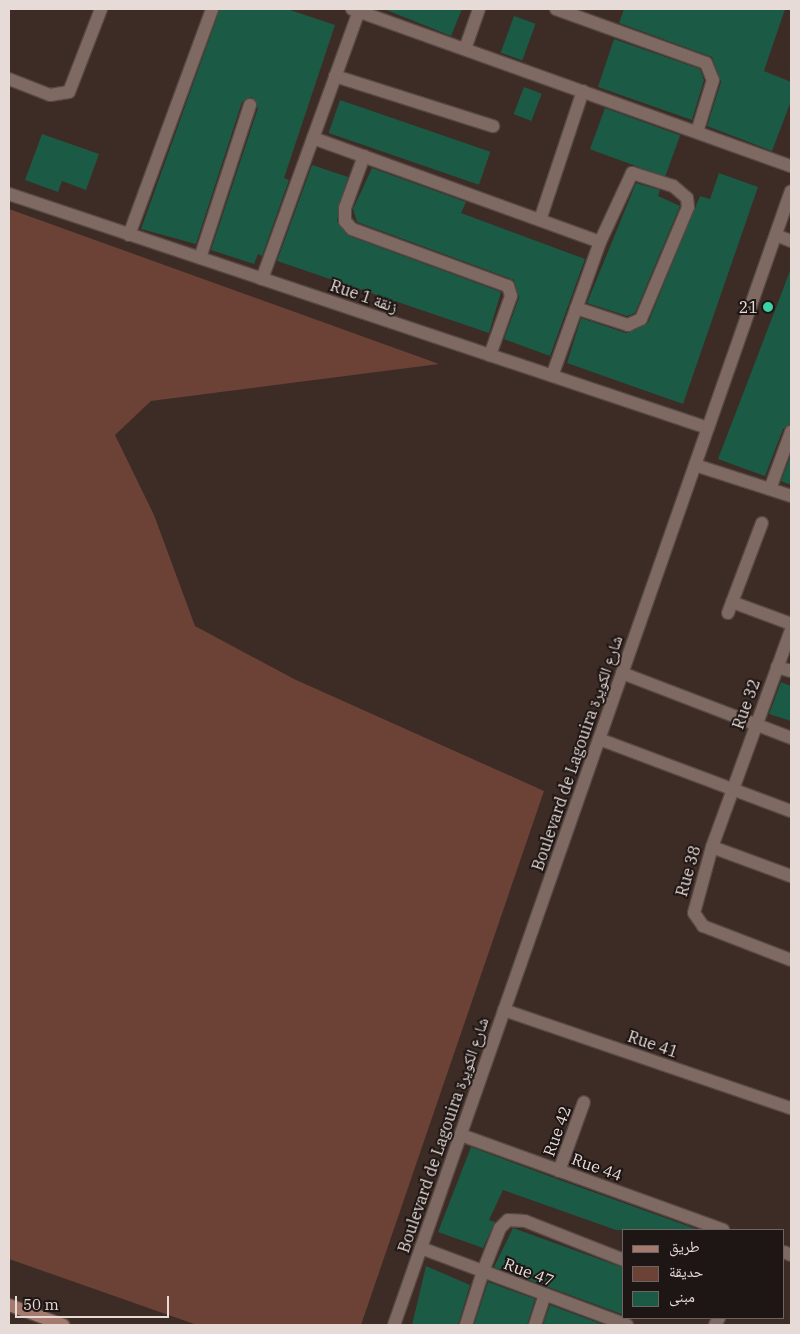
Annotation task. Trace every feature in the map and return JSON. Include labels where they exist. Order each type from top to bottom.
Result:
[{"type":"main road","points":[[9,1305],[63,1325]]},
{"type":"street","points":[[9,79],[50,95],[69,92],[101,9]]},
{"type":"street","points":[[129,235],[212,9]]},
{"type":"street","points":[[465,49],[479,9]]},
{"type":"street","points":[[556,9],[706,63],[713,80],[697,132]]},
{"type":"street","points":[[262,279],[335,76],[355,10],[791,166]]},
{"type":"street","points":[[335,76],[493,126]]},
{"type":"street","points":[[540,220],[583,91]]},
{"type":"street","points":[[200,258],[250,105]]},
{"type":"street","points":[[313,138],[600,242]]},
{"type":"street","points":[[364,156],[345,208],[344,221],[352,229],[508,286],[511,296],[490,355]]},
{"type":"street","points":[[552,376],[576,308],[600,242],[632,173],[673,186],[687,198],[688,208],[641,319],[628,325],[576,308]]},
{"type":"street","name":"Boulevard de Lagouira شارع الكويرة","points":[[394,1325],[791,191]]},
{"type":"street","name":"Rue 1 زنقة","points":[[9,194],[708,428]]},
{"type":"street","points":[[776,235],[791,241]]},
{"type":"street","points":[[770,489],[791,432]]},
{"type":"street","points":[[695,465],[791,496]]},
{"type":"street","points":[[762,523],[730,607],[791,624]]},
{"type":"street","name":"Rue 32","points":[[732,789],[791,630]]},
{"type":"street","points":[[777,666],[791,671]]},
{"type":"street","points":[[622,673],[791,738]]},
{"type":"street","points":[[599,739],[791,812]]},
{"type":"street","name":"Rue 38","points":[[732,789],[694,905],[696,921],[791,960]]},
{"type":"street","points":[[712,847],[791,876]]},
{"type":"street","name":"Rue 41","points":[[504,1010],[791,1108]]},
{"type":"street","name":"Rue 42","points":[[560,1171],[584,1102]]},
{"type":"street","name":"Rue 44","points":[[461,1135],[720,1229]]},
{"type":"street","points":[[466,1325],[483,1271],[500,1228],[515,1218],[622,1259]]},
{"type":"street","name":"Rue 47","points":[[421,1248],[627,1325]]},
{"type":"street","points":[[534,1325],[545,1295]]},
{"type":"green space","points":[[9,209],[439,364],[151,401],[115,435],[154,515],[195,626],[294,679],[544,791],[361,1325],[197,1325],[9,1259]]},
{"type":"building","points":[[220,9],[287,9],[335,25],[284,178],[289,180],[262,256],[258,254],[254,264],[211,250],[258,108],[252,97],[242,102],[196,244],[141,229]]},
{"type":"building","points":[[384,9],[462,9],[451,36]]},
{"type":"building","points":[[624,9],[785,9],[764,71],[791,82],[791,101],[772,151],[707,126],[721,82],[712,57],[619,23]]},
{"type":"building","points":[[514,16],[536,24],[522,61],[501,53]]},
{"type":"building","points":[[614,39],[700,69],[704,80],[692,120],[598,87]]},
{"type":"building","points":[[524,87],[542,94],[531,121],[514,114]]},
{"type":"building","points":[[340,100],[490,152],[479,185],[329,133]]},
{"type":"building","points":[[605,108],[680,135],[665,177],[590,149]]},
{"type":"building","points":[[42,134],[99,154],[86,190],[62,181],[58,192],[25,180]]},
{"type":"building","points":[[312,165],[348,177],[337,221],[349,236],[501,292],[489,333],[277,261]]},
{"type":"building","points":[[372,168],[466,202],[461,213],[585,259],[550,356],[504,339],[519,298],[514,280],[357,222],[353,209]]},
{"type":"building","points":[[719,173],[758,187],[683,404],[567,363],[581,318],[626,333],[648,323],[700,196],[710,199]]},
{"type":"building","points":[[636,183],[660,190],[658,196],[680,206],[635,313],[627,316],[587,303]]},
{"type":"building","points":[[790,271],[791,424],[783,429],[765,476],[718,459]]},
{"type":"building","points":[[791,455],[791,485],[781,481]]},
{"type":"building","points":[[781,682],[791,686],[791,721],[769,714]]},
{"type":"building","points":[[471,1147],[696,1229],[616,1230],[503,1190],[489,1220],[495,1222],[483,1248],[438,1232]]},
{"type":"building","points":[[513,1228],[622,1267],[622,1314],[494,1267]]},
{"type":"building","points":[[426,1266],[470,1285],[458,1325],[412,1325]]},
{"type":"building","points":[[488,1282],[535,1299],[527,1325],[474,1325]]},
{"type":"building","points":[[550,1305],[604,1325],[543,1325]]},
{"type":"place","name":"21","points":[[768,307]]}]
